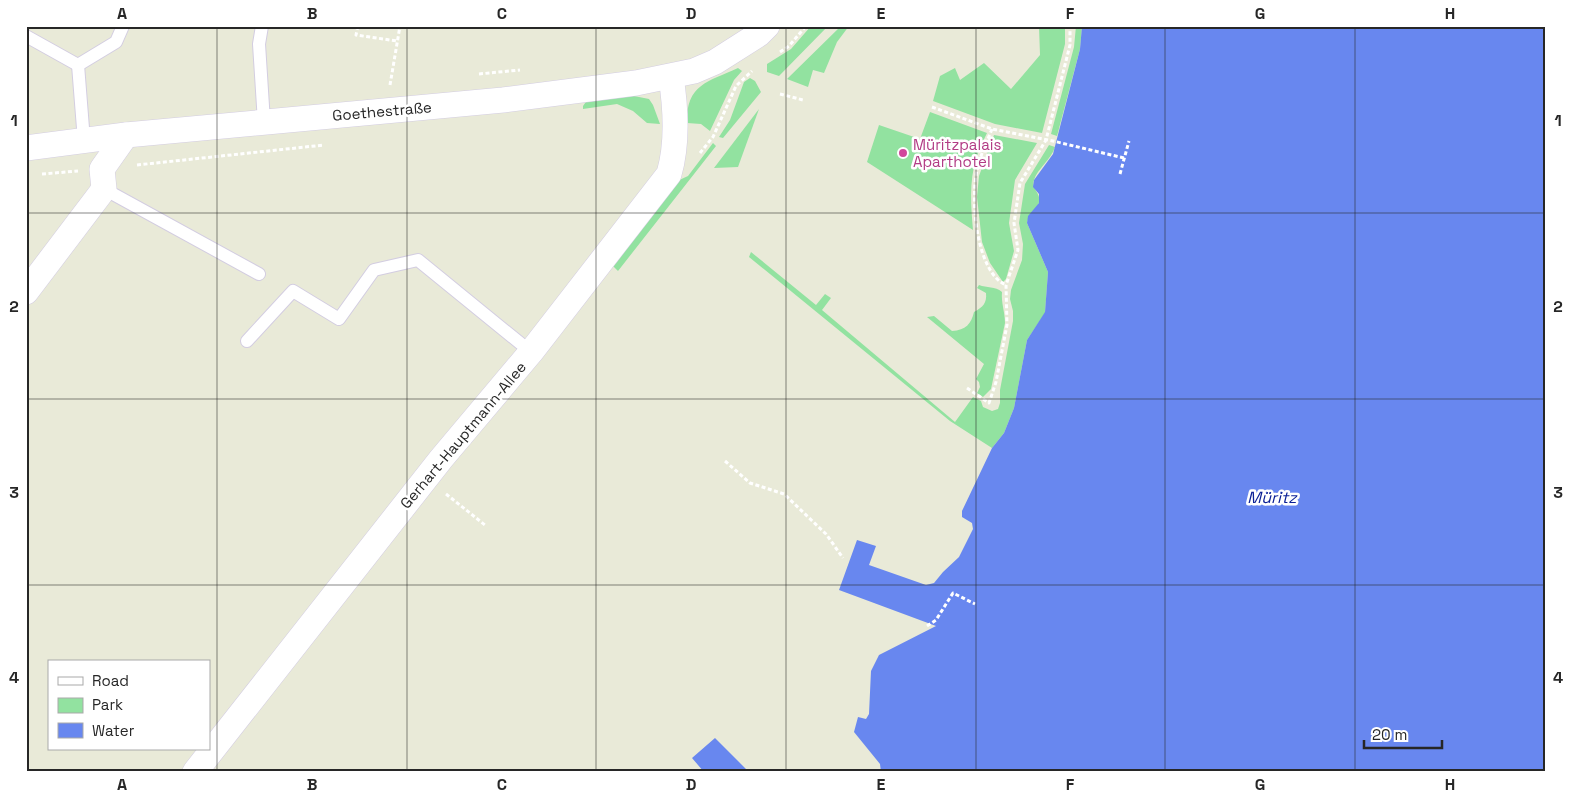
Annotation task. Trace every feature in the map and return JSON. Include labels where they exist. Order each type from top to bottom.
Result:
[{"type":"street","name":"Goethestraße","points":[[26,148],[126,135],[576,92],[671,77],[694,71],[715,62],[759,34],[767,26]]},
{"type":"street","name":"Gerhart-Hauptmann-Allee","points":[[195,772],[436,466],[531,352],[669,174],[675,154],[674,93],[671,77]]},
{"type":"street","points":[[26,292],[104,189],[102,168],[126,135]]},
{"type":"lane","points":[[28,26],[26,34],[78,65]]},
{"type":"lane","points":[[78,65],[116,42],[123,26]]},
{"type":"lane","points":[[262,26],[260,44],[264,122]]},
{"type":"lane","points":[[78,65],[84,141]]},
{"type":"lane","points":[[104,189],[259,274]]},
{"type":"lane","points":[[247,341],[293,290],[339,319],[374,270],[418,260],[531,352]]},
{"type":"path","points":[[358,26],[356,35],[397,41]]},
{"type":"path","points":[[386,111],[400,26]]},
{"type":"path","points":[[774,56],[789,46],[806,26]]},
{"type":"path","points":[[966,388],[989,403],[996,382],[1007,325],[1006,286],[1018,250],[1014,223],[1020,183],[1046,140],[1070,45],[1070,26]]},
{"type":"path","points":[[669,174],[690,164],[713,137],[736,86],[753,70]]},
{"type":"path","points":[[780,94],[803,100]]},
{"type":"path","points":[[932,107],[992,129],[1124,158]]},
{"type":"path","points":[[992,129],[980,159],[976,176],[974,197],[978,242],[986,263],[998,282],[1006,286]]},
{"type":"path","points":[[1120,174],[1128,141]]},
{"type":"path","points":[[725,461],[750,483],[784,494],[826,534],[843,558]]},
{"type":"path","points":[[446,494],[485,524]]},
{"type":"path","points":[[927,626],[936,620],[953,592],[975,604]]},
{"type":"green space","points":[[811,26],[828,26],[779,76],[767,72],[767,64],[791,49]]},
{"type":"green space","points":[[841,26],[849,26],[837,42],[824,73],[813,70],[808,87],[787,79]]},
{"type":"green space","points":[[1039,26],[1065,26],[1065,44],[1042,133],[995,124],[933,101],[940,76],[955,68],[960,80],[984,63],[1011,89],[1040,55]]},
{"type":"green space","points":[[1076,26],[1082,26],[1080,49],[1057,136],[1051,134],[1074,47]]},
{"type":"green space","points":[[738,68],[742,71],[734,80],[710,131],[701,124],[687,123],[690,100],[695,92],[708,81]]},
{"type":"green space","points":[[750,78],[755,81],[761,92],[723,138],[719,137],[730,120],[744,82]]},
{"type":"green space","points":[[629,95],[649,99],[660,124],[647,123],[633,111],[617,104],[583,109],[588,99]]},
{"type":"green space","points":[[759,109],[738,167],[714,168]]},
{"type":"green space","points":[[930,112],[987,133],[976,159],[972,176],[973,230],[867,162],[879,125],[920,139]]},
{"type":"green space","points":[[994,135],[1037,143],[1015,180],[1009,223],[1014,251],[1006,279],[1003,282],[990,263],[982,242],[977,197],[979,176]]},
{"type":"green space","points":[[713,143],[716,146],[618,271],[613,266],[675,182],[688,176]]},
{"type":"green space","points":[[1049,145],[1055,147],[1034,180],[1033,183],[1040,200],[1027,223],[1048,272],[1045,313],[1027,340],[1014,408],[1004,433],[992,448],[950,421],[749,257],[751,252],[816,305],[825,294],[831,298],[822,310],[955,422],[973,397],[981,401],[983,407],[992,411],[998,409],[1013,321],[1010,299],[1011,290],[1022,260],[1023,244],[1019,223],[1025,184]]},
{"type":"green space","points":[[979,285],[1002,292],[1005,323],[991,389],[983,397],[977,393],[980,387],[976,379],[984,364],[927,317],[934,316],[952,331],[964,328],[971,320],[974,312],[985,302],[986,293],[977,288]]},
{"type":"water","name":"Müritz","points":[[1082,26],[1546,26],[1546,772],[881,772],[880,764],[854,732],[858,717],[866,719],[869,714],[871,671],[879,655],[936,626],[839,590],[857,540],[876,546],[869,565],[926,585],[934,583],[959,557],[973,529],[972,523],[962,517],[962,511],[992,448],[1004,433],[1014,408],[1027,340],[1045,312],[1048,272],[1027,223],[1028,216],[1039,203],[1039,194],[1033,187],[1034,180],[1053,154],[1080,49]]},
{"type":"water","points":[[715,738],[746,769],[761,772],[704,772],[692,758]]},
{"type":"place","name":"Müritzpalais Aparthotel","points":[[903,153]]}]
